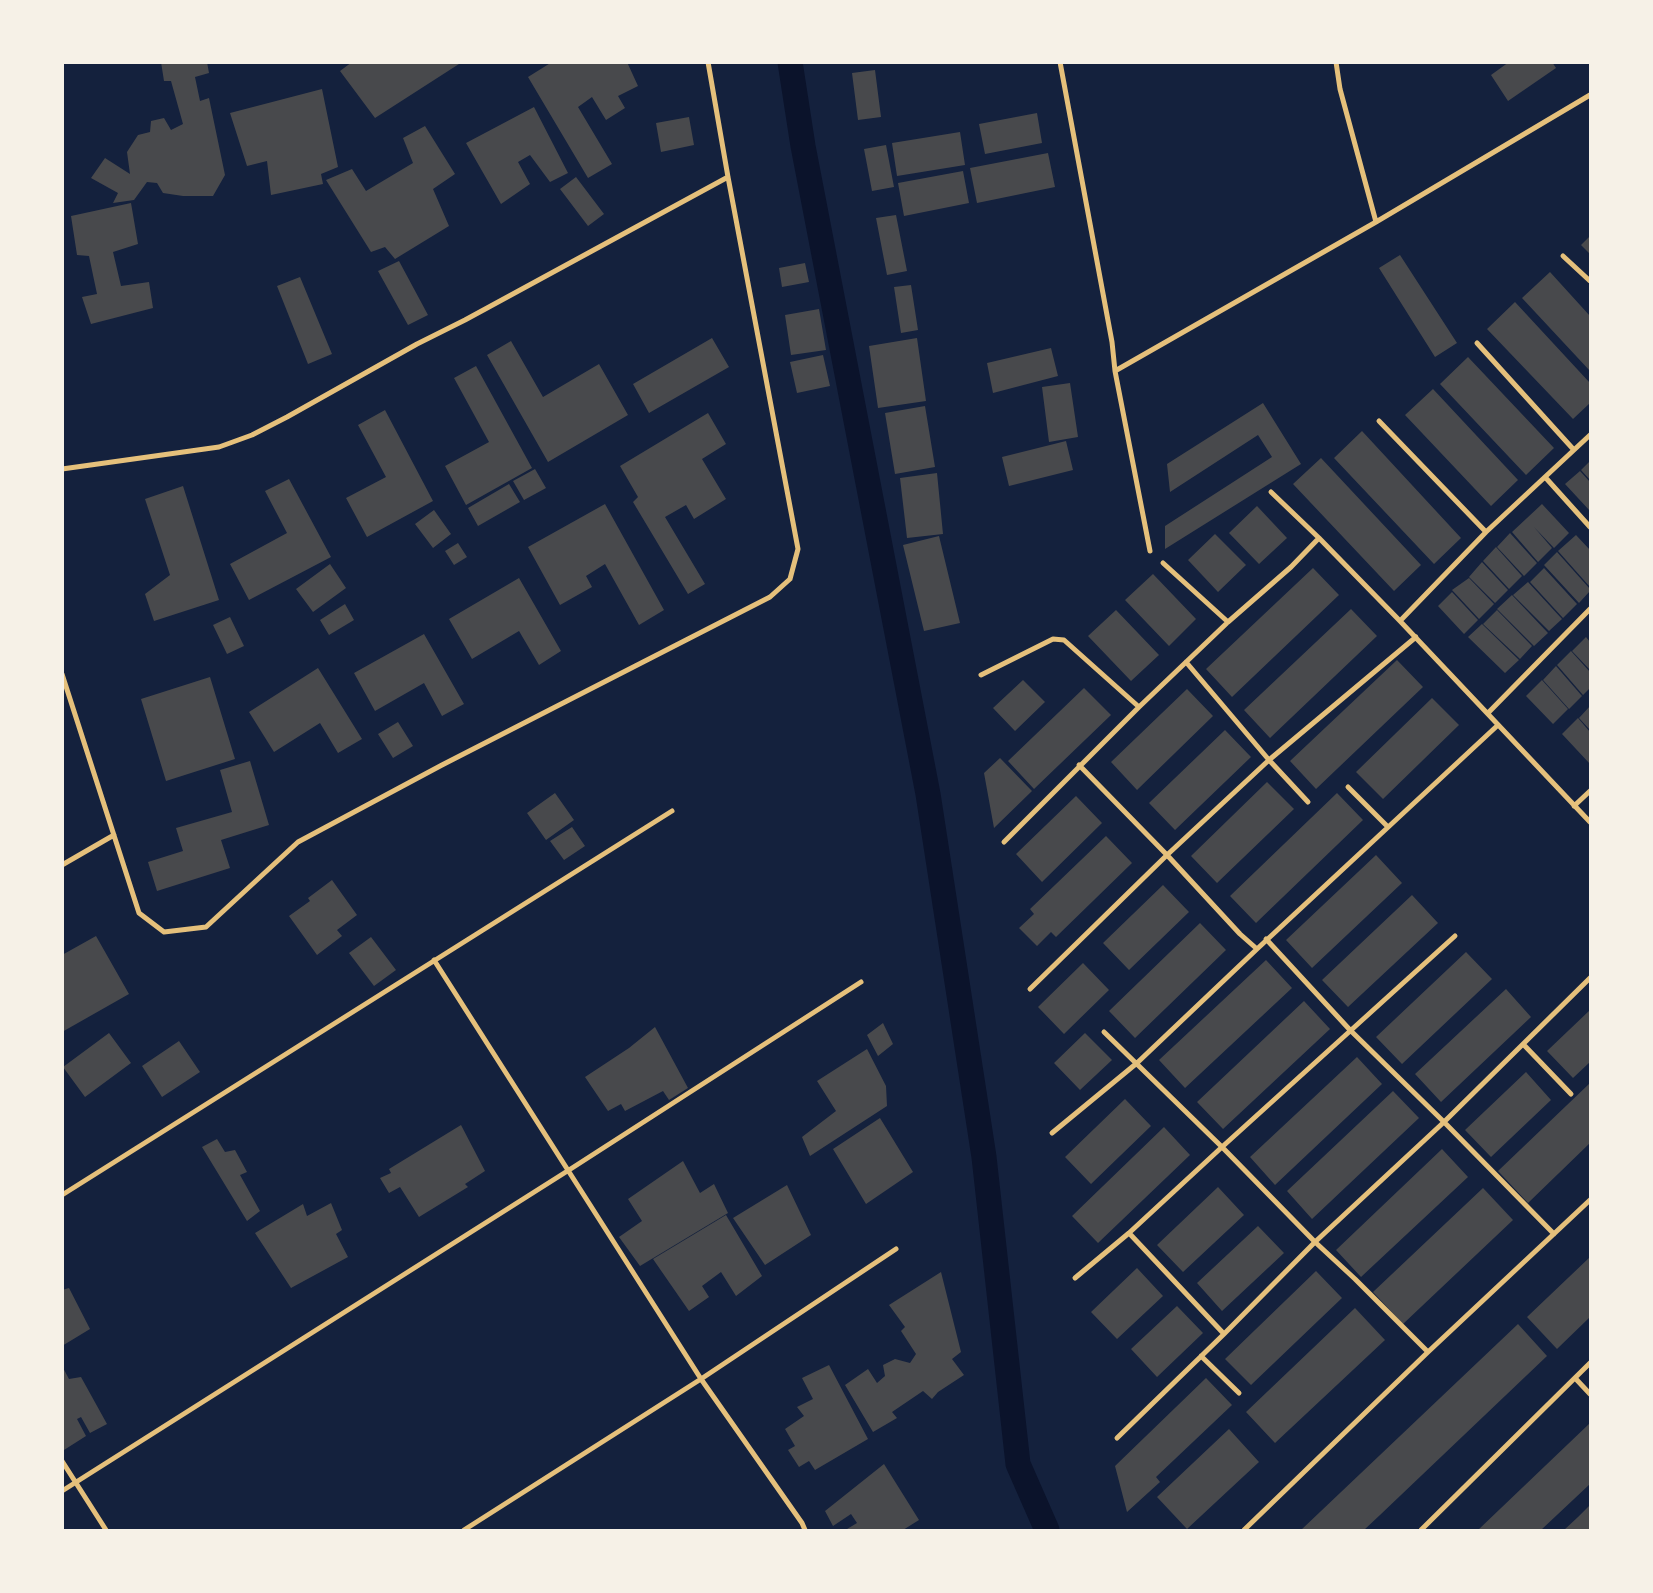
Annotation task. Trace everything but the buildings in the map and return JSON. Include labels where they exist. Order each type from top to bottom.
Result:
[{"type":"street","points":[[62,674],[139,913],[164,932],[206,927],[298,842],[770,597],[790,579],[798,549],[708,62]]},
{"type":"street","points":[[1060,62],[1112,342],[1115,371],[1150,551]]},
{"type":"street","points":[[1336,62],[1340,89],[1376,222]]},
{"type":"street","points":[[1115,371],[1376,222],[1590,95]]},
{"type":"street","points":[[62,469],[219,447],[252,435],[728,177]]},
{"type":"street","points":[[1563,256],[1590,281]]},
{"type":"street","points":[[1477,343],[1574,450]]},
{"type":"street","points":[[1379,421],[1486,532]]},
{"type":"street","points":[[1400,621],[1486,532],[1590,434]]},
{"type":"street","points":[[1545,477],[1590,527]]},
{"type":"street","points":[[1271,492],[1416,637],[1590,822]]},
{"type":"street","points":[[1004,842],[1139,707],[1228,622],[1291,567],[1319,538]]},
{"type":"street","points":[[1163,563],[1228,622]]},
{"type":"street","points":[[1488,713],[1590,609]]},
{"type":"street","points":[[1030,989],[1167,855],[1269,760],[1416,637]]},
{"type":"street","points":[[981,675],[1053,639],[1064,640],[1139,707]]},
{"type":"street","points":[[1186,662],[1269,760],[1308,802]]},
{"type":"street","points":[[1052,1133],[1137,1063],[1266,939],[1498,725]]},
{"type":"street","points":[[1080,766],[1167,855],[1240,934],[1257,949]]},
{"type":"street","points":[[1348,787],[1388,827]]},
{"type":"street","points":[[1574,806],[1590,791]]},
{"type":"street","points":[[62,1195],[672,811]]},
{"type":"street","points":[[62,865],[114,835]]},
{"type":"street","points":[[1075,1278],[1129,1233],[1455,936]]},
{"type":"street","points":[[1266,939],[1350,1030],[1554,1234]]},
{"type":"street","points":[[434,960],[701,1379],[805,1530]]},
{"type":"street","points":[[1117,1438],[1315,1242],[1444,1122],[1590,978]]},
{"type":"street","points":[[62,1491],[569,1170],[861,982]]},
{"type":"street","points":[[1104,1032],[1428,1352]]},
{"type":"street","points":[[1523,1044],[1571,1094]]},
{"type":"street","points":[[1244,1530],[1428,1352],[1590,1200]]},
{"type":"street","points":[[1129,1233],[1224,1334]]},
{"type":"street","points":[[464,1530],[701,1379],[896,1249]]},
{"type":"street","points":[[1201,1356],[1239,1393]]},
{"type":"street","points":[[1421,1530],[1590,1363]]},
{"type":"street","points":[[1575,1378],[1590,1394]]},
{"type":"street","points":[[62,1460],[106,1530]]},
{"type":"waterway","points":[[790,62],[803,146],[928,794],[984,1157],[1018,1464],[1047,1530]]}]
